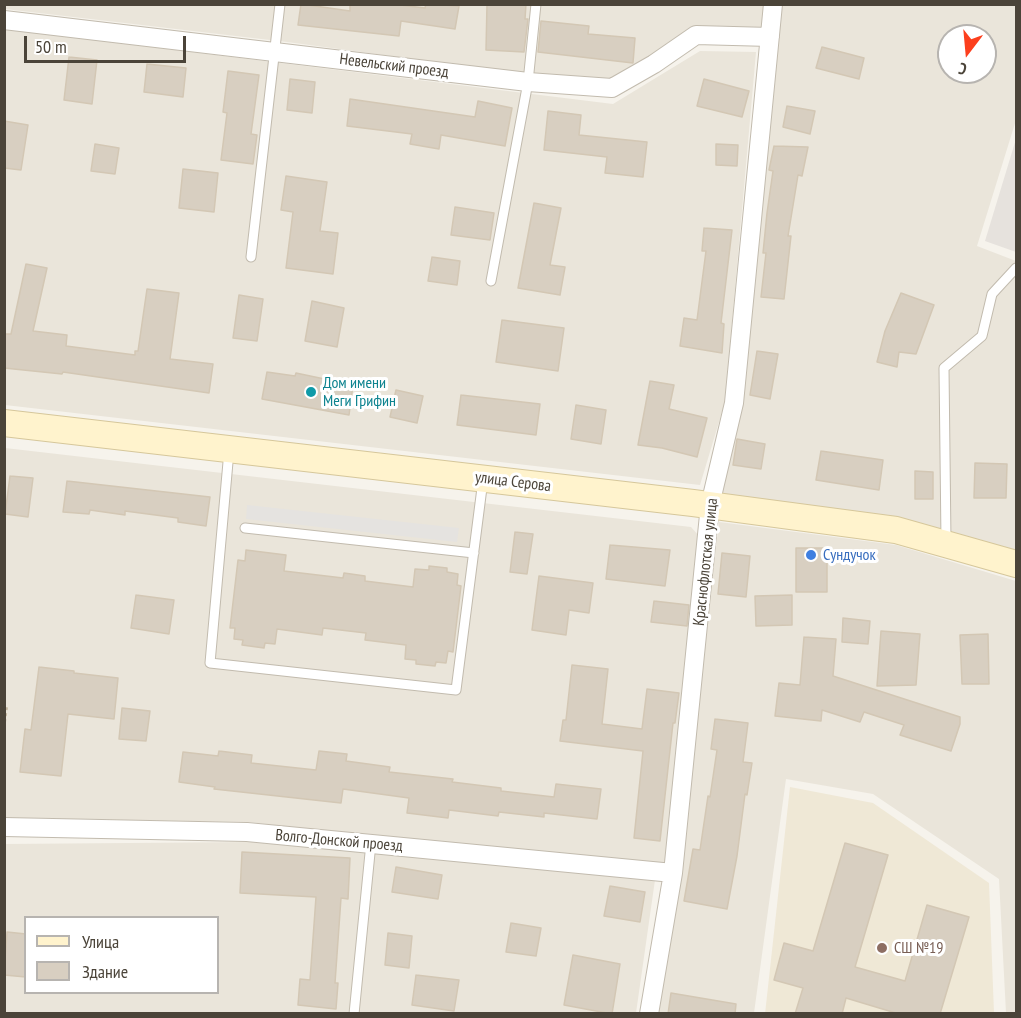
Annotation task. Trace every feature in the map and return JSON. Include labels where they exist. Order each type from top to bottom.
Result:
[{"type":"main road","name":"улица Серова","points":[[4,423],[710,505],[896,530],[1017,564]]},
{"type":"street","name":"Краснофлотская улица","points":[[649,1014],[673,873],[710,505],[734,403],[773,4]]},
{"type":"street","name":"Невельский проезд","points":[[4,20],[528,82],[612,88],[654,64],[696,35],[770,38]]},
{"type":"street","name":"Волго-Донской проезд","points":[[4,828],[247,832],[673,873]]},
{"type":"lane","points":[[251,257],[280,4]]},
{"type":"lane","points":[[491,280],[528,82],[536,4]]},
{"type":"lane","points":[[946,544],[944,368],[982,336],[992,294],[1017,268]]},
{"type":"lane","points":[[230,449],[210,663],[456,690],[483,478]]},
{"type":"lane","points":[[245,528],[474,553]]},
{"type":"lane","points":[[354,1014],[371,843]]},
{"type":"path","points":[[4,722],[6,707]]},
{"type":"shaded area","points":[[5,4],[766,5],[764,32],[695,29],[611,80],[525,74],[287,42],[5,9]]},
{"type":"shaded area","points":[[780,5],[1016,5],[1016,120],[977,246],[1016,261],[1016,550],[897,517],[719,494]]},
{"type":"shaded area","points":[[5,29],[613,104],[700,51],[756,52],[725,402],[700,485],[5,405]]},
{"type":"shaded area","points":[[1016,139],[1016,252],[985,241]]},
{"type":"shaded area","points":[[5,448],[691,527],[700,537],[666,866],[655,869],[249,822],[5,818]]},
{"type":"shaded area","points":[[247,505],[459,528],[457,542],[246,519]]},
{"type":"shaded area","points":[[719,522],[896,545],[1016,581],[1016,1013],[1006,1013],[999,879],[873,794],[786,779],[754,1013],[659,1014]]},
{"type":"shaded area","name":"СШ №19","points":[[790,787],[873,803],[989,883],[994,1013],[765,1014]]},
{"type":"shaded area","points":[[253,842],[655,880],[636,1013],[5,1013],[4,844]]},
{"type":"building","points":[[301,4],[350,11],[350,4],[392,4],[425,8],[426,4],[459,6],[455,29],[401,21],[399,36],[298,25]]},
{"type":"building","points":[[487,4],[526,4],[525,19],[528,19],[524,52],[486,50]]},
{"type":"building","points":[[541,21],[589,26],[588,34],[635,38],[633,63],[538,52]]},
{"type":"building","points":[[822,47],[864,58],[859,79],[816,68]]},
{"type":"building","points":[[69,57],[97,60],[92,104],[64,100]]},
{"type":"building","points":[[147,64],[186,68],[183,97],[144,92]]},
{"type":"building","points":[[228,71],[259,75],[251,134],[257,135],[253,164],[221,160],[227,113],[223,112]]},
{"type":"building","points":[[290,79],[315,82],[312,113],[287,110]]},
{"type":"building","points":[[704,79],[749,91],[742,117],[697,106]]},
{"type":"building","points":[[350,99],[475,117],[478,101],[512,108],[505,146],[441,135],[439,149],[410,144],[412,134],[347,126]]},
{"type":"building","points":[[787,106],[815,111],[810,134],[783,127]]},
{"type":"building","points":[[548,111],[581,115],[579,135],[647,142],[643,177],[605,173],[607,157],[544,150]]},
{"type":"building","points":[[4,121],[28,125],[21,170],[4,168]]},
{"type":"building","points":[[95,144],[119,148],[115,174],[91,171]]},
{"type":"building","points":[[716,144],[738,145],[737,166],[716,165]]},
{"type":"building","points":[[774,146],[808,147],[802,176],[798,175],[788,236],[791,236],[784,299],[761,297],[766,253],[763,253],[773,171],[769,170]]},
{"type":"building","points":[[183,169],[218,173],[214,212],[179,208]]},
{"type":"building","points":[[286,176],[327,182],[320,231],[338,233],[333,274],[286,268],[293,212],[281,210]]},
{"type":"building","points":[[534,203],[561,208],[550,265],[565,267],[560,295],[518,288]]},
{"type":"building","points":[[455,207],[494,213],[490,240],[451,235]]},
{"type":"building","points":[[704,228],[732,230],[721,323],[724,324],[722,353],[680,346],[684,318],[697,320],[706,251],[702,251]]},
{"type":"building","points":[[432,257],[460,261],[457,285],[428,281]]},
{"type":"building","points":[[26,264],[47,268],[33,331],[67,335],[66,346],[135,355],[135,351],[138,351],[147,289],[179,293],[170,359],[213,364],[209,393],[63,372],[62,374],[4,368],[4,334],[11,334]]},
{"type":"building","points":[[901,293],[934,305],[916,354],[899,352],[897,367],[877,362],[885,331]]},
{"type":"building","points":[[239,295],[263,299],[257,341],[233,338]]},
{"type":"building","points":[[312,301],[344,308],[337,347],[305,341]]},
{"type":"building","points":[[502,320],[564,328],[558,371],[496,362]]},
{"type":"building","points":[[757,351],[778,354],[770,399],[750,395]]},
{"type":"building","points":[[267,372],[295,376],[296,373],[353,385],[349,415],[262,399]]},
{"type":"building","points":[[650,381],[674,385],[669,409],[707,418],[697,457],[662,448],[638,445]]},
{"type":"building","points":[[396,390],[423,396],[417,423],[390,417]]},
{"type":"building","points":[[461,395],[540,404],[536,435],[457,425]]},
{"type":"building","points":[[576,405],[606,410],[601,444],[571,439]]},
{"type":"building","points":[[737,439],[765,444],[761,469],[733,465]]},
{"type":"building","points":[[821,451],[883,460],[879,490],[816,480]]},
{"type":"building","points":[[975,463],[1007,464],[1006,498],[974,498]]},
{"type":"building","points":[[915,471],[933,472],[933,499],[915,499]]},
{"type":"building","points":[[10,476],[33,478],[28,517],[5,514]]},
{"type":"building","points":[[67,481],[210,497],[206,526],[178,522],[178,518],[125,511],[125,515],[90,510],[89,514],[63,512]]},
{"type":"building","points":[[515,532],[533,534],[527,574],[510,572]]},
{"type":"building","points":[[610,545],[670,550],[665,586],[606,579]]},
{"type":"building","points":[[796,548],[827,548],[827,592],[796,592]]},
{"type":"building","points":[[246,550],[286,555],[284,571],[343,578],[344,573],[365,576],[365,581],[413,587],[415,569],[429,570],[429,566],[447,568],[447,572],[458,574],[457,585],[461,586],[453,652],[448,651],[446,663],[436,662],[435,666],[416,664],[416,660],[405,659],[406,645],[365,640],[366,633],[323,628],[322,635],[277,629],[275,644],[265,643],[264,648],[242,645],[243,640],[234,639],[235,628],[230,628],[238,560],[245,561]]},
{"type":"building","points":[[722,553],[750,556],[746,597],[718,594]]},
{"type":"building","points":[[539,576],[593,583],[589,613],[569,610],[566,635],[532,630]]},
{"type":"building","points":[[136,595],[174,600],[169,634],[131,628]]},
{"type":"building","points":[[792,595],[792,625],[756,626],[755,596]]},
{"type":"building","points":[[654,601],[689,605],[687,626],[651,622]]},
{"type":"building","points":[[843,618],[870,621],[868,644],[842,642]]},
{"type":"building","points":[[881,631],[920,634],[916,685],[877,686]]},
{"type":"building","points":[[988,634],[989,684],[962,684],[960,635]]},
{"type":"building","points":[[804,637],[836,639],[833,676],[960,717],[951,751],[900,735],[904,725],[864,712],[860,722],[822,710],[821,721],[775,716],[779,683],[800,685]]},
{"type":"building","points":[[572,665],[608,669],[602,724],[642,729],[647,689],[679,693],[675,723],[673,723],[660,841],[634,838],[643,751],[560,741],[563,720],[566,720]]},
{"type":"building","points":[[39,667],[118,678],[114,719],[68,714],[61,776],[20,772],[25,729],[31,730]]},
{"type":"building","points":[[122,708],[150,711],[146,741],[119,739]]},
{"type":"building","points":[[715,719],[748,723],[743,762],[752,763],[727,909],[684,901],[693,849],[700,850],[708,796],[710,797],[717,750],[711,749]]},
{"type":"building","points":[[219,751],[252,755],[251,763],[316,770],[319,751],[347,754],[346,761],[390,767],[389,772],[453,779],[452,782],[501,788],[501,791],[554,797],[556,784],[601,789],[597,819],[544,813],[544,817],[499,812],[498,816],[449,810],[448,818],[407,813],[409,798],[343,789],[341,803],[214,789],[215,787],[179,782],[183,752],[218,756]]},
{"type":"building","points":[[845,843],[888,855],[855,967],[905,981],[927,905],[969,917],[940,1014],[899,1014],[846,998],[842,1014],[795,1014],[803,988],[774,980],[784,943],[813,951]]},
{"type":"building","points":[[242,852],[350,858],[348,899],[341,898],[335,983],[338,983],[336,1009],[298,1005],[300,979],[310,980],[316,897],[240,893]]},
{"type":"building","points":[[396,867],[442,875],[438,899],[392,892]]},
{"type":"building","points":[[610,886],[645,892],[640,922],[604,916]]},
{"type":"building","points":[[511,923],[541,928],[536,956],[506,952]]},
{"type":"building","points":[[7,932],[24,934],[24,977],[4,975]]},
{"type":"building","points":[[388,933],[412,936],[409,968],[385,965]]},
{"type":"building","points":[[573,955],[620,964],[612,1014],[564,1005]]},
{"type":"building","points":[[416,975],[459,980],[454,1011],[412,1005]]},
{"type":"building","points":[[671,993],[736,1004],[735,1014],[668,1014]]},
{"type":"place","name":"Дом имени Меги Грифин","points":[[311,392]]},
{"type":"place","name":"Сундучок","points":[[811,555]]},
{"type":"place","name":"СШ №19","points":[[882,948]]}]
